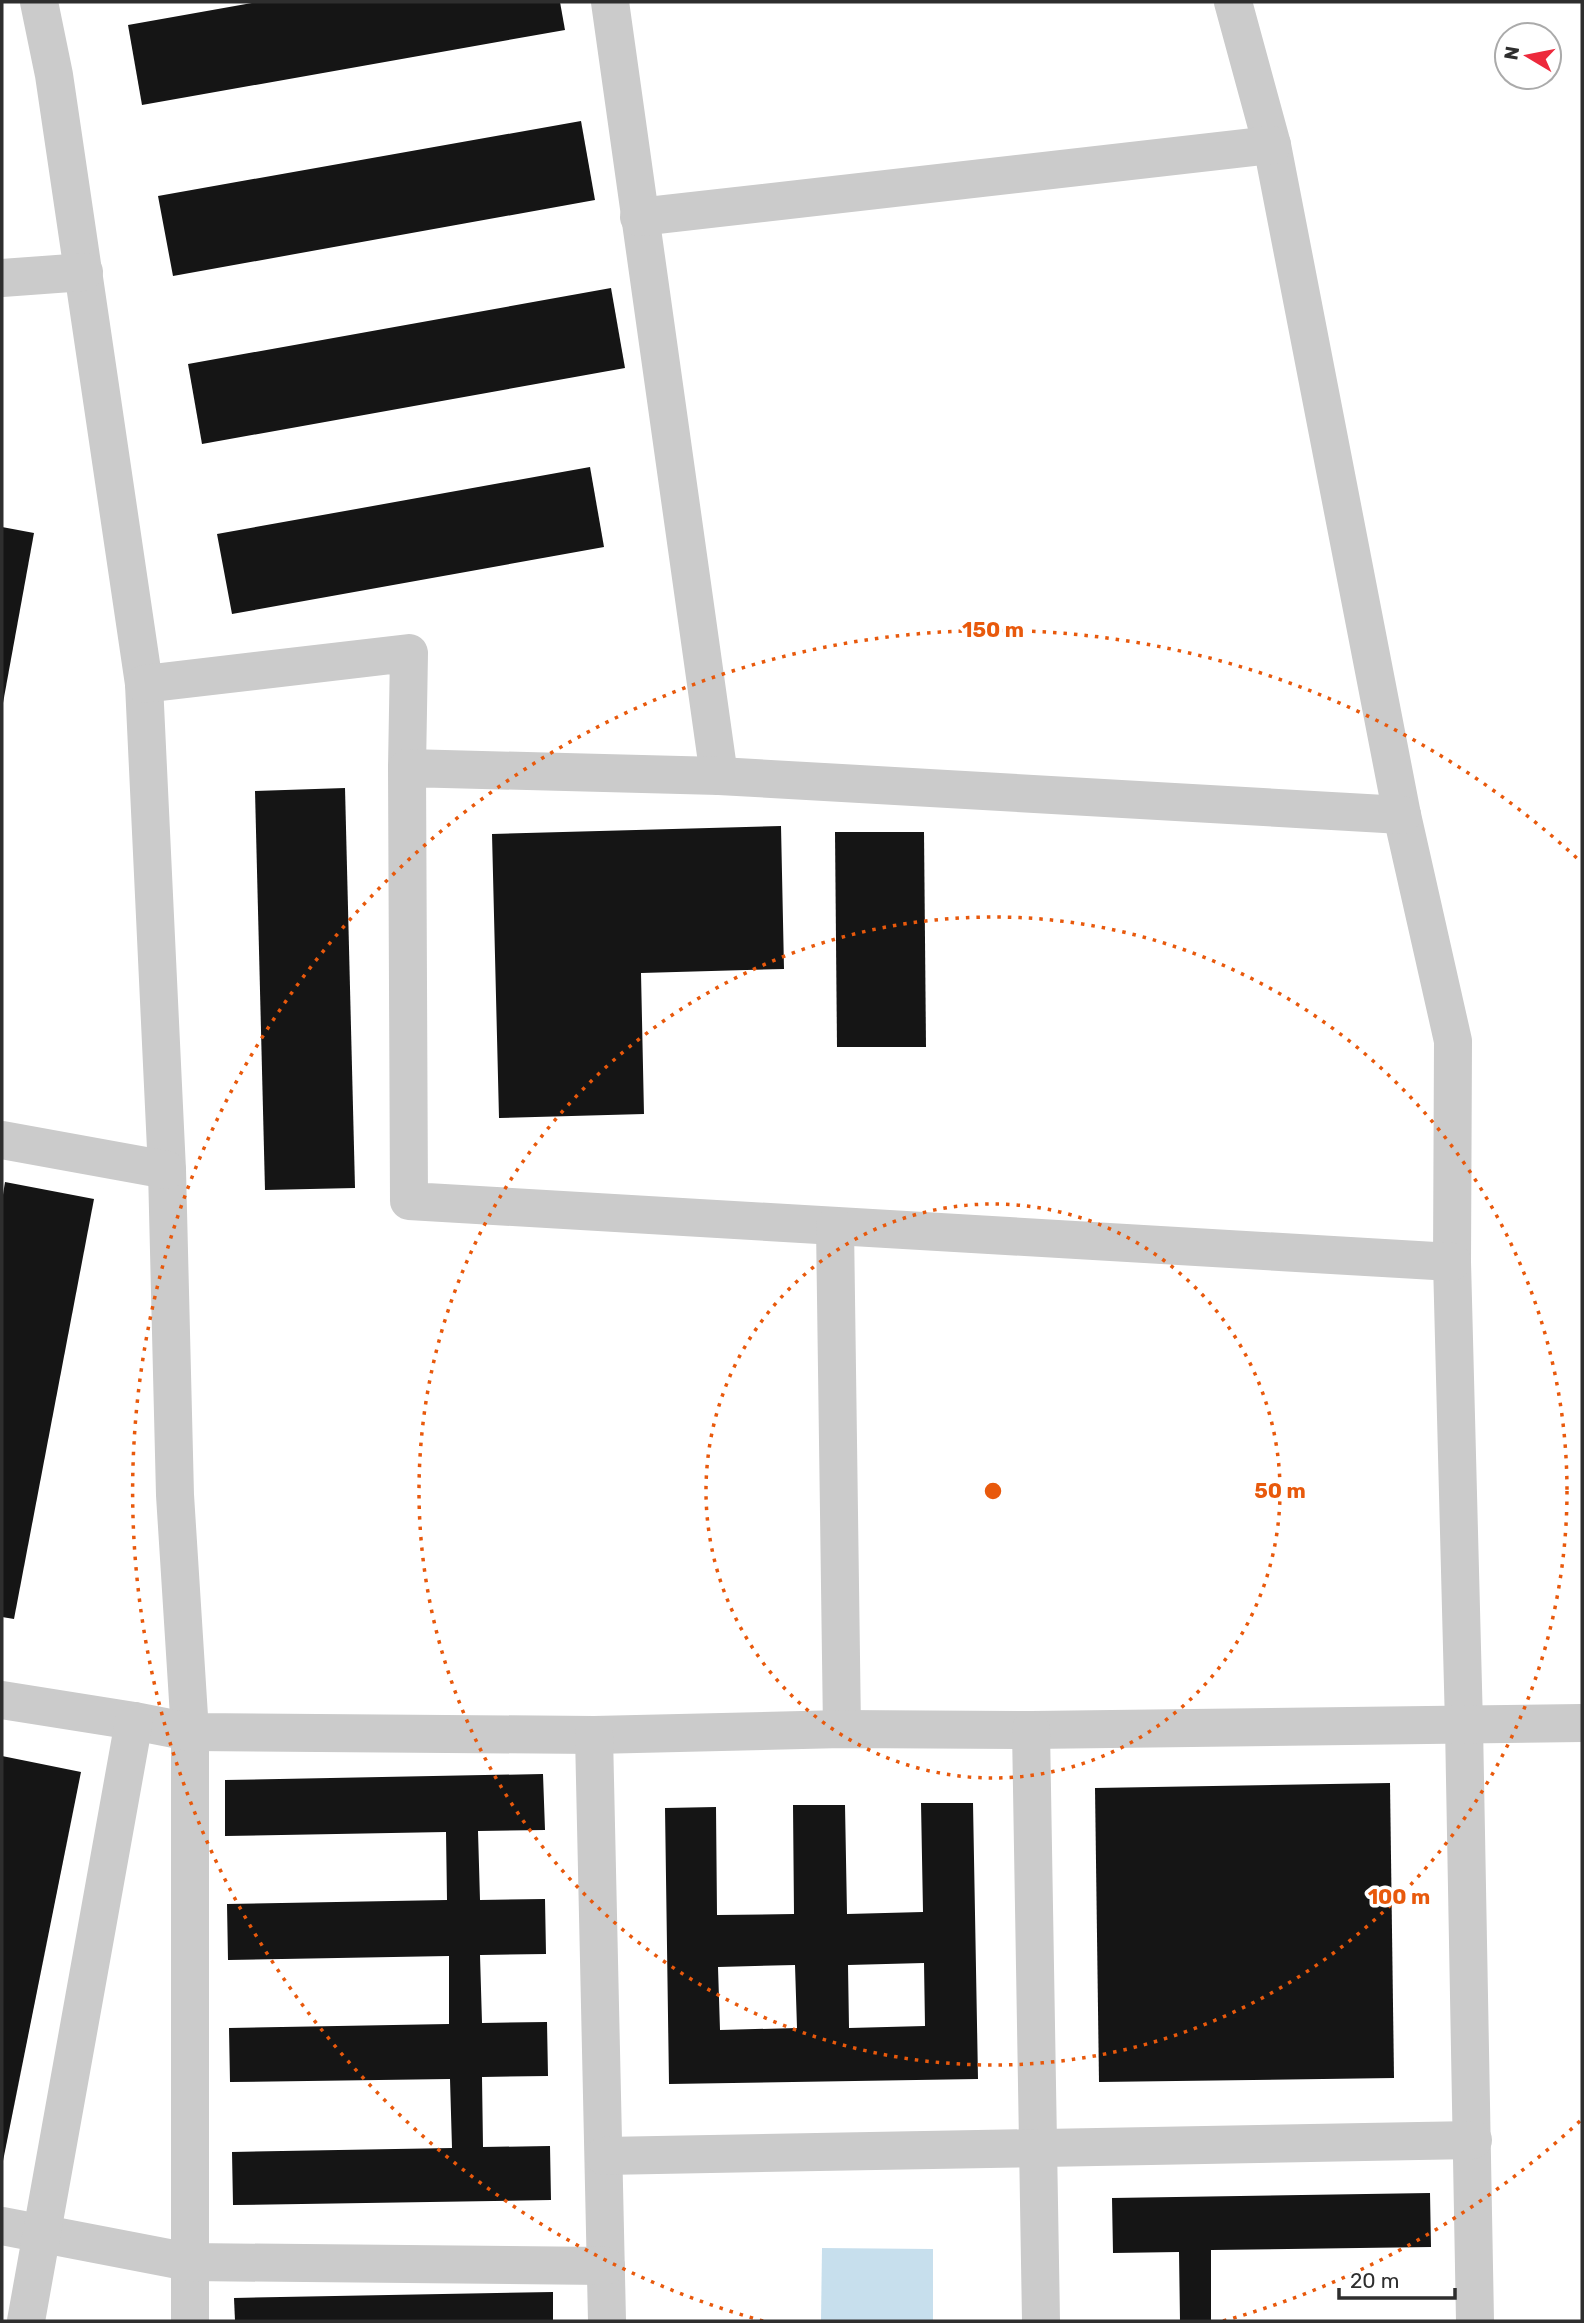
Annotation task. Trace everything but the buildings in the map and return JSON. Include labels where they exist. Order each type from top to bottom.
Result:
[{"type":"lane","points":[[39,2],[54,75],[144,684],[167,1170],[175,1495],[190,1732],[190,2321]]},
{"type":"lane","points":[[610,2],[719,776]]},
{"type":"lane","points":[[1233,2],[1272,145],[1402,815],[1453,1041],[1452,1262],[1475,2321]]},
{"type":"lane","points":[[639,217],[1272,145]]},
{"type":"lane","points":[[2,278],[84,272]]},
{"type":"lane","points":[[144,684],[409,653],[409,1200],[1452,1262]]},
{"type":"lane","points":[[407,768],[719,776],[1402,815]]},
{"type":"lane","points":[[2,1140],[167,1170]]},
{"type":"lane","points":[[835,1226],[842,1729]]},
{"type":"lane","points":[[2,1699],[190,1732],[594,1735],[842,1729],[1031,1730],[1582,1723]]},
{"type":"lane","points":[[26,2321],[134,1721]]},
{"type":"lane","points":[[1031,1730],[1041,2321]]},
{"type":"lane","points":[[594,1735],[607,2321]]},
{"type":"lane","points":[[604,2156],[1473,2140]]},
{"type":"lane","points":[[2,2226],[189,2262],[606,2266]]},
{"type":"water","points":[[822,2248],[933,2249],[933,2321],[821,2321]]}]
